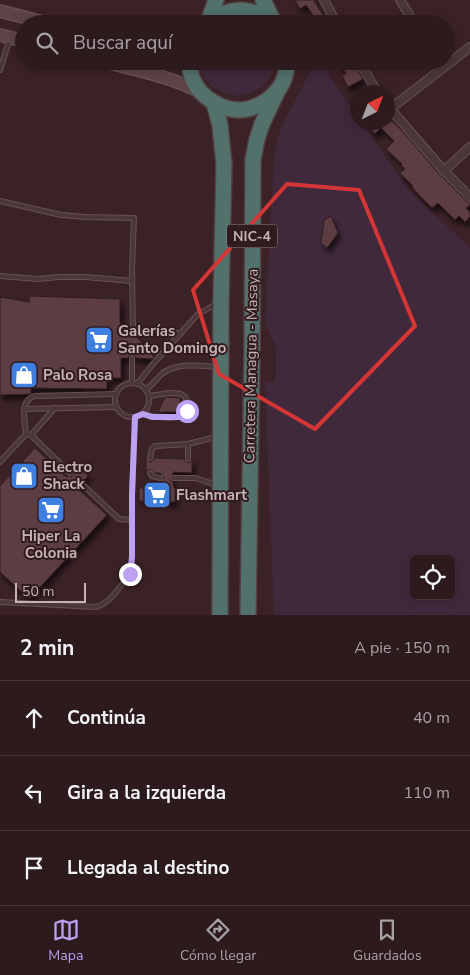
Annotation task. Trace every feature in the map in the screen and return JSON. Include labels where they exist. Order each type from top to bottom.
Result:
[{"type":"highway","points":[[209,15],[216,0]]},
{"type":"highway","points":[[263,0],[268,15]]},
{"type":"highway","points":[[219,15],[224,12],[238,10],[253,12],[258,15]]},
{"type":"highway","points":[[191,70],[192,78],[201,92],[214,103],[230,109],[248,109],[264,103],[277,92]]},
{"type":"highway","name":"NIC-4","points":[[277,92],[285,78],[286,70]]},
{"type":"highway","name":"Carretera Managua - Masaya","points":[[248,615],[253,160],[262,124],[277,92]]},
{"type":"highway","name":"Carretera Managua - Masaya","points":[[214,103],[220,125],[224,164],[221,302],[220,615]]},
{"type":"main road","points":[[0,11],[16,15]]},
{"type":"main road","points":[[139,70],[156,74],[201,92]]},
{"type":"street","points":[[324,0],[333,15]]},
{"type":"street","points":[[400,0],[409,15]]},
{"type":"street","points":[[455,56],[470,47]]},
{"type":"street","points":[[365,70],[374,85]]},
{"type":"street","points":[[395,102],[434,70]]},
{"type":"street","points":[[395,114],[444,171],[470,197]]},
{"type":"street","points":[[444,171],[470,147]]},
{"type":"lane","points":[[0,70],[3,36]]},
{"type":"lane","points":[[0,201],[61,215],[134,218],[133,332],[181,333]]},
{"type":"lane","points":[[0,276],[38,278],[85,277],[132,281]]},
{"type":"lane","points":[[135,383],[198,314],[221,302]]},
{"type":"lane","points":[[132,358],[135,383]]},
{"type":"lane","points":[[146,390],[172,368],[182,366],[221,367]]},
{"type":"lane","points":[[135,383],[146,390],[149,396],[149,406],[143,414],[130,417],[119,412],[116,407],[115,398],[123,386],[135,383]]},
{"type":"lane","points":[[70,473],[28,435],[25,402],[29,397],[35,396],[116,394]]},
{"type":"lane","points":[[143,414],[159,418],[180,417],[185,415],[187,411],[185,396],[180,394],[149,396]]},
{"type":"lane","points":[[25,409],[116,407]]},
{"type":"lane","points":[[0,462],[55,408]]},
{"type":"lane","points":[[0,602],[96,607],[107,602],[130,574],[135,417]]},
{"type":"lane","points":[[150,458],[152,449],[155,446],[188,444],[221,436]]},
{"type":"lane","points":[[188,444],[188,459]]},
{"type":"lane","points":[[187,472],[187,478]]},
{"type":"lane","points":[[150,473],[152,476],[160,478]]},
{"type":"lane","points":[[173,478],[202,480],[220,487]]},
{"type":"lane","points":[[81,483],[119,518],[132,520]]},
{"type":"highlighted area","points":[[287,184],[359,190],[415,326],[315,429],[219,374],[193,290]]},
{"type":"shaded area","points":[[201,70],[273,70],[259,89],[245,95],[229,95],[221,92],[208,83]]},
{"type":"shaded area","points":[[311,70],[325,70],[350,106],[350,130],[367,130],[409,190],[470,248],[470,615],[274,615],[265,380],[274,383],[276,347],[265,323],[274,160],[279,134]]},
{"type":"building","points":[[295,0],[316,0],[314,1],[323,15],[313,15],[306,5],[300,9]]},
{"type":"building","points":[[344,70],[358,70],[363,79],[348,87],[342,76],[346,74]]},
{"type":"building","points":[[395,124],[440,175],[466,201],[470,202],[470,205],[466,208],[470,212],[470,217],[465,222],[459,216],[455,220],[438,203],[432,208],[412,187],[400,173],[405,169],[402,164],[386,149],[394,141],[383,130],[395,130]]},
{"type":"building","points":[[331,216],[338,233],[327,248],[321,243],[324,220]]},
{"type":"building","name":"Galerías Santo Domingo","points":[[30,296],[120,299],[120,323],[129,330],[130,335],[136,336],[154,357],[152,359],[136,358],[132,354],[128,358],[121,358],[121,378],[107,378],[107,389],[31,388],[31,394],[0,395],[0,297],[29,302]]},
{"type":"building","points":[[165,397],[180,398],[180,412],[158,412]]},
{"type":"building","points":[[35,448],[66,477],[73,475],[74,472],[72,470],[77,466],[88,476],[84,481],[80,479],[78,481],[77,484],[79,486],[77,488],[107,515],[29,599],[0,572],[0,486]]},
{"type":"building","points":[[146,458],[150,462],[154,458],[184,459],[188,463],[192,459],[192,473],[173,472],[170,477],[175,488],[175,502],[139,501],[139,488],[160,488],[160,482],[164,478],[160,473],[154,473],[151,469],[146,473]]},
{"type":"place","name":"Galerías Santo Domingo","points":[[99,340]]},
{"type":"place","name":"Palo Rosa","points":[[24,375]]},
{"type":"place","name":"Electro Shack","points":[[24,476]]},
{"type":"place","name":"Flashmart","points":[[157,495]]},
{"type":"place","name":"Hiper La Colonia","points":[[51,510]]},
{"type":"route","points":[[130,574],[132,566],[135,417],[143,414],[159,418],[180,417],[185,415],[187,411]]}]
